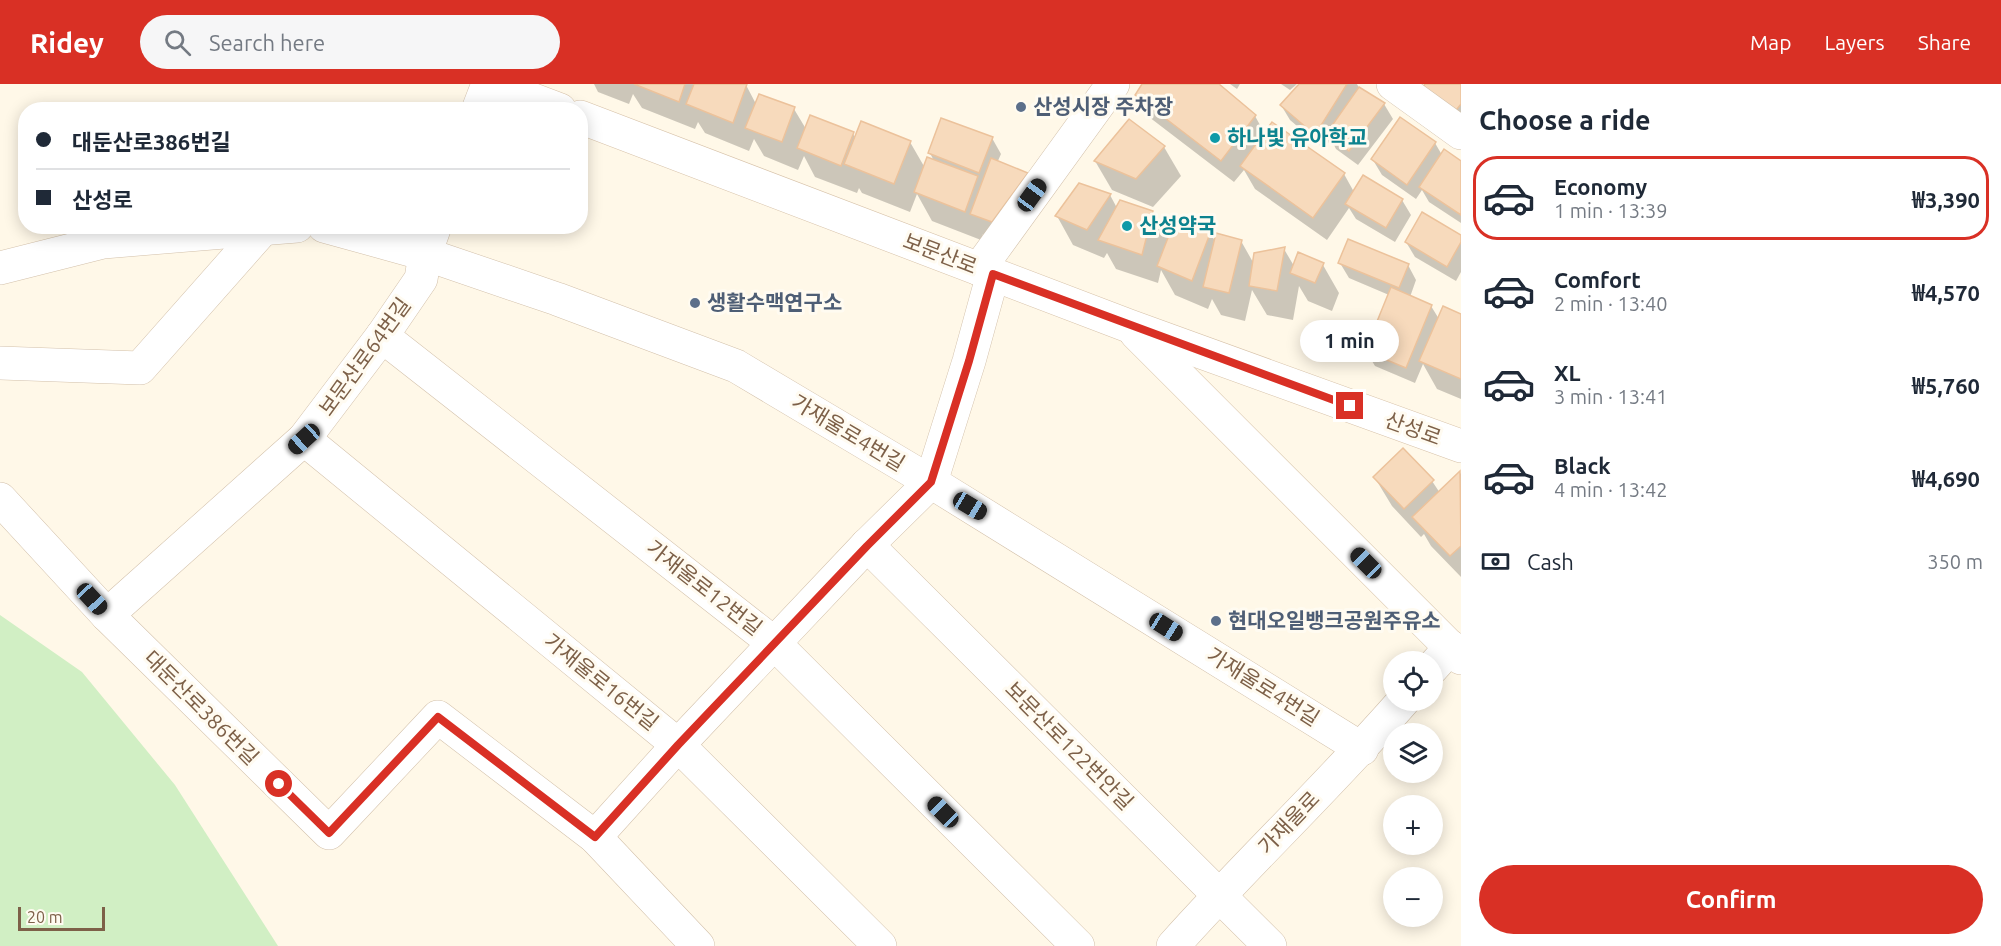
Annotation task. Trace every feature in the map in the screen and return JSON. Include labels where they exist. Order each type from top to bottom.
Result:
[{"type":"street","points":[[481,102],[488,84]]},
{"type":"street","points":[[492,84],[539,102]]},
{"type":"street","points":[[595,837],[678,745],[931,482],[969,361],[986,271],[1113,84]]},
{"type":"street","points":[[1393,84],[1461,133]]},
{"type":"street","name":"보문산로","points":[[588,120],[1129,326],[1448,658]]},
{"type":"street","points":[[0,268],[103,242],[209,234]]},
{"type":"street","points":[[0,363],[140,368],[258,234]]},
{"type":"street","name":"가재울로4번길","points":[[385,234],[430,240],[557,299],[736,366],[931,482],[1362,748]]},
{"type":"street","name":"보문산로64번길","points":[[108,615],[304,439],[382,336],[421,279],[430,240]]},
{"type":"street","name":"산성로","points":[[1129,326],[1461,446]]},
{"type":"street","name":"가재울로12번길","points":[[382,336],[775,644],[1078,946]]},
{"type":"street","name":"가재울로16번길","points":[[304,439],[678,745],[880,946]]},
{"type":"street","name":"대둔산로386번길","points":[[0,499],[108,615],[329,833],[438,717],[595,837],[698,946]]},
{"type":"street","name":"보문산로122번안길","points":[[867,546],[1270,946]]},
{"type":"street","name":"가재울로","points":[[1173,946],[1219,895],[1362,748],[1394,711]]},
{"type":"green space","points":[[0,615],[82,672],[175,785],[278,946],[0,946]]},
{"type":"building","points":[[634,84],[685,84],[679,102]]},
{"type":"building","points":[[694,84],[747,84],[733,123],[686,104]]},
{"type":"building","name":"하나빛 유아학교","points":[[1142,84],[1219,84],[1256,115],[1221,161],[1135,95]]},
{"type":"building","points":[[1299,84],[1347,84],[1315,135],[1280,105]]},
{"type":"building","points":[[1425,84],[1461,84],[1461,104],[1453,114],[1421,89]]},
{"type":"building","points":[[1359,87],[1385,103],[1349,151],[1326,134]]},
{"type":"building","points":[[759,94],[795,107],[782,142],[745,128]]},
{"type":"building","points":[[810,115],[854,132],[841,166],[797,148]]},
{"type":"building","points":[[1400,117],[1436,142],[1407,185],[1371,159]]},
{"type":"building","points":[[941,118],[993,137],[979,173],[928,153]]},
{"type":"building","points":[[1129,119],[1165,146],[1136,179],[1094,161]]},
{"type":"building","points":[[861,121],[911,141],[894,184],[844,164]]},
{"type":"building","points":[[1272,122],[1345,173],[1313,218],[1240,166]]},
{"type":"building","points":[[1444,149],[1461,161],[1461,215],[1419,187]]},
{"type":"building","points":[[927,157],[978,176],[965,212],[914,192]]},
{"type":"building","points":[[991,158],[1028,173],[992,222],[970,214]]},
{"type":"building","points":[[1363,175],[1403,199],[1386,228],[1345,204]]},
{"type":"building","points":[[1079,183],[1111,194],[1087,230],[1055,216]]},
{"type":"building","name":"산성약국","points":[[1120,200],[1153,211],[1142,255],[1098,240]]},
{"type":"building","points":[[1422,212],[1461,235],[1461,242],[1447,267],[1405,242]]},
{"type":"building","points":[[1176,217],[1211,231],[1192,281],[1157,266]]},
{"type":"building","points":[[1216,233],[1242,240],[1229,293],[1203,287]]},
{"type":"building","points":[[1348,239],[1409,264],[1399,288],[1338,263]]},
{"type":"building","points":[[1285,247],[1277,291],[1249,286],[1254,253]]},
{"type":"building","points":[[1298,252],[1324,263],[1315,283],[1290,273]]},
{"type":"building","points":[[1391,287],[1432,305],[1406,368],[1365,351]]},
{"type":"building","points":[[1443,306],[1461,314],[1461,379],[1419,361]]},
{"type":"building","points":[[1403,448],[1434,480],[1404,509],[1373,477]]},
{"type":"building","points":[[1460,471],[1461,546],[1450,556],[1412,517]]},
{"type":"place","name":"산성시장 주차장","points":[[1021,107]]},
{"type":"place","name":"하나빛 유아학교","points":[[1215,138]]},
{"type":"place","name":"산성약국","points":[[1127,226]]},
{"type":"place","name":"생활수맥연구소","points":[[695,303]]},
{"type":"place","name":"현대오일뱅크공원주유소","points":[[1216,621]]},
{"type":"route","points":[[279,784],[329,833],[438,717],[595,837],[678,745],[931,482],[969,361],[993,274],[1350,406]]}]
